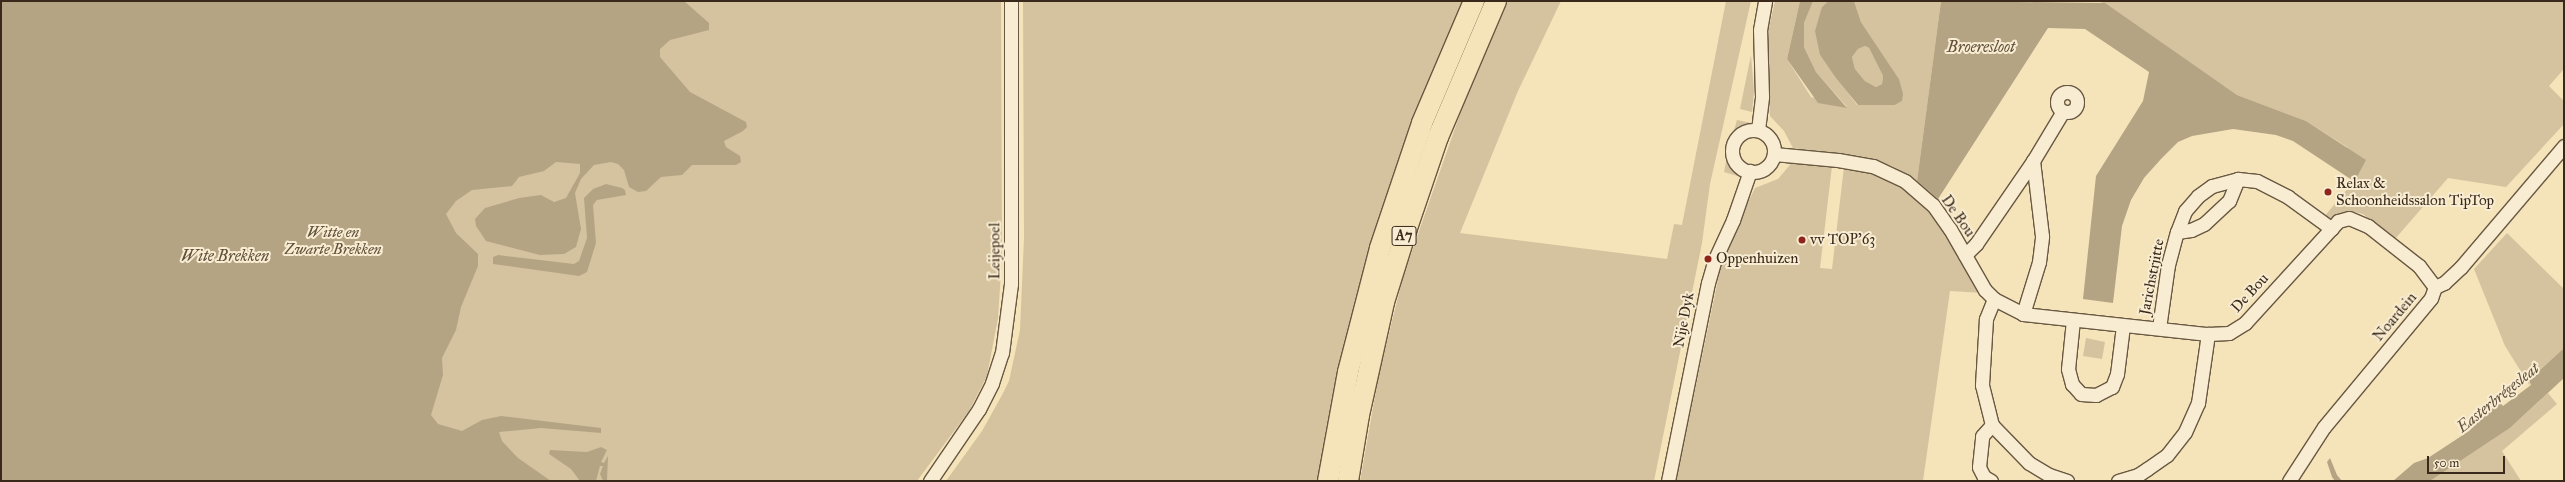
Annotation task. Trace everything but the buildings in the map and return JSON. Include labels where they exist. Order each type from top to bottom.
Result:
[{"type":"highway","name":"A7","points":[[1328,481],[1348,372],[1380,248],[1422,124],[1474,1]]},
{"type":"highway","name":"A7","points":[[1348,481],[1359,415],[1384,302],[1407,228],[1441,130],[1496,1]]},
{"type":"street","name":"Leijepoel","points":[[930,481],[980,410],[992,383],[1002,353],[1011,284],[1010,1]]},
{"type":"street","points":[[1758,130],[1762,96],[1760,30],[1766,1]]},
{"type":"street","points":[[1966,254],[1976,244],[2033,161],[2063,110]]},
{"type":"street","points":[[1758,130],[1771,140],[1774,154],[1766,167],[1750,171],[1737,164],[1733,147],[1742,133],[1758,130]]},
{"type":"street","name":"Noardein","points":[[2288,481],[2324,427],[2431,298],[2435,286],[2444,283],[2461,267],[2564,146]]},
{"type":"street","name":"De Bou","points":[[1774,154],[1838,160],[1873,166],[1895,175],[1933,205],[1966,254],[1985,290],[1994,299],[2023,314],[2208,334],[2229,333],[2244,323],[2332,229]]},
{"type":"street","points":[[2023,314],[2039,262],[2042,236],[2033,161]]},
{"type":"street","name":"Nije Dyk","points":[[1668,481],[1708,283],[1715,259],[1733,220],[1750,171]]},
{"type":"street","name":"Jarichstrjitte","points":[[2176,232],[2191,230],[2204,224],[2229,201],[2238,179]]},
{"type":"street","name":"Jarichstrjitte","points":[[2159,328],[2168,265],[2176,232],[2185,211],[2198,196],[2212,186],[2238,179],[2258,181],[2288,197],[2332,229]]},
{"type":"street","points":[[2332,229],[2338,221],[2349,218],[2357,219],[2419,266],[2435,286]]},
{"type":"street","points":[[1994,299],[1986,319],[1982,385],[1992,425],[2029,463],[2046,478],[2067,481]]},
{"type":"street","points":[[2073,320],[2068,369],[2072,384],[2082,394],[2096,395],[2112,387],[2117,374],[2123,326]]},
{"type":"street","points":[[2118,481],[2138,475],[2150,475],[2167,455],[2193,419],[2198,403],[2208,334]]},
{"type":"street","points":[[1991,481],[1984,477],[1979,461],[1982,436],[1992,425]]},
{"type":"green space","name":"Witte en Zwarte Brekken","points":[[1,1],[1001,1],[1002,256],[998,318],[987,376],[969,411],[917,481],[1,481]]},
{"type":"green space","points":[[1023,1],[1463,1],[1418,112],[1319,481],[946,481],[982,431],[1009,381],[1020,330],[1024,238]]},
{"type":"green space","points":[[1508,1],[1561,1],[1518,91],[1460,233],[1667,259],[1674,224],[1682,225],[1726,1],[1751,1],[1710,184],[1702,243],[1654,481],[1360,481],[1379,374],[1403,277],[1468,91]]},
{"type":"green space","points":[[1775,1],[1800,1],[1787,59],[1811,97],[1847,107],[1816,72],[1804,47],[1804,23],[1812,2],[1828,1],[1822,7],[1820,55],[1857,105],[1895,105],[1902,101],[1899,79],[1861,22],[1854,1],[1941,1],[1917,181],[1892,166],[1875,161],[1793,148],[1784,131],[1770,116],[1767,72],[1768,32]]},
{"type":"green space","points":[[2099,1],[2564,1],[2564,69],[2549,86],[2564,101],[2564,124],[2506,187],[2448,178],[2395,239],[2363,214],[2350,211],[2332,219],[2324,217],[2357,177],[2347,147],[2306,121],[2237,95]]},
{"type":"green space","points":[[1865,46],[1869,48],[1883,76],[1882,84],[1876,87],[1865,81],[1855,69],[1852,57],[1858,49]]},
{"type":"green space","points":[[1751,55],[1754,92],[1752,112],[1740,109]]},
{"type":"green space","points":[[1737,120],[1751,123],[1731,141]]},
{"type":"green space","points":[[1728,152],[1732,163],[1741,177],[1724,172]]},
{"type":"green space","points":[[1794,160],[1832,166],[1820,268],[1832,269],[1844,167],[1878,173],[1897,181],[1922,201],[1948,236],[1983,293],[1950,291],[1923,481],[1676,481],[1724,251],[1755,188],[1778,179]]},
{"type":"green space","points":[[2507,233],[2564,289],[2564,348],[2529,380],[2530,386],[2505,346],[2474,269]]},
{"type":"green space","points":[[2086,338],[2105,342],[2102,359],[2083,356]]},
{"type":"green space","points":[[2548,393],[2557,404],[2502,451],[2521,481],[2430,481],[2510,428]]},
{"type":"water","name":"Wite Brekken","points":[[1,1],[684,1],[709,23],[709,30],[670,40],[660,49],[660,57],[690,92],[746,122],[747,127],[743,131],[724,141],[726,147],[740,156],[741,162],[736,165],[692,165],[682,175],[661,177],[646,191],[638,192],[629,187],[624,170],[618,164],[611,162],[594,165],[581,179],[575,193],[581,229],[576,247],[564,254],[540,255],[486,241],[476,226],[475,219],[485,208],[519,198],[541,195],[554,202],[566,198],[580,173],[580,164],[556,162],[544,171],[519,177],[512,186],[472,190],[456,201],[446,214],[456,233],[478,254],[478,266],[461,307],[456,330],[442,358],[443,375],[431,415],[438,424],[462,431],[482,420],[501,416],[601,428],[601,433],[541,428],[499,432],[502,441],[518,458],[551,481],[1,481]]},
{"type":"water","points":[[1800,1],[1813,1],[1804,23],[1804,47],[1816,72],[1847,108],[1818,103],[1787,59]]},
{"type":"water","points":[[1828,1],[1854,1],[1861,22],[1899,79],[1903,94],[1902,101],[1895,105],[1858,105],[1820,55],[1815,31],[1822,7]],"holes":[[[1865,46],[1869,48],[1883,76],[1882,84],[1876,87],[1865,81],[1855,69],[1852,57],[1858,49]]]},
{"type":"water","name":"Broeresloot","points":[[1941,1],[2105,3],[2237,95],[2306,121],[2366,160],[2357,177],[2352,180],[2293,141],[2276,135],[2233,129],[2192,136],[2178,142],[2144,178],[2131,200],[2122,226],[2113,303],[2083,299],[2096,176],[2143,101],[2149,72],[2085,29],[2048,28],[1938,199],[1917,181]]},
{"type":"water","points":[[606,184],[622,188],[625,190],[626,195],[597,200],[593,205],[596,243],[587,272],[579,276],[493,264],[493,257],[498,255],[574,264],[579,261],[587,238],[584,198],[593,189]]},
{"type":"water","name":"Easterbrégesleat","points":[[2564,348],[2564,378],[2510,428],[2430,481],[2393,481],[2414,463],[2428,458],[2469,431],[2492,409],[2491,403],[2497,398],[2503,406],[2531,385],[2529,380]]},
{"type":"water","points":[[601,447],[607,450],[601,462],[604,463],[608,456],[607,481],[603,481],[600,474],[603,466],[600,466],[596,481],[580,481],[571,469],[549,454],[550,450],[587,452]]},
{"type":"water","points":[[2330,458],[2337,475],[2342,481],[2335,481],[2332,477],[2327,462]]},
{"type":"place","name":"Relax & Schoonheidssalon TipTop","points":[[2328,192]]},
{"type":"place","name":"vv TOP'63","points":[[1802,240]]},
{"type":"place","name":"Oppenhuizen","points":[[1708,259]]}]
